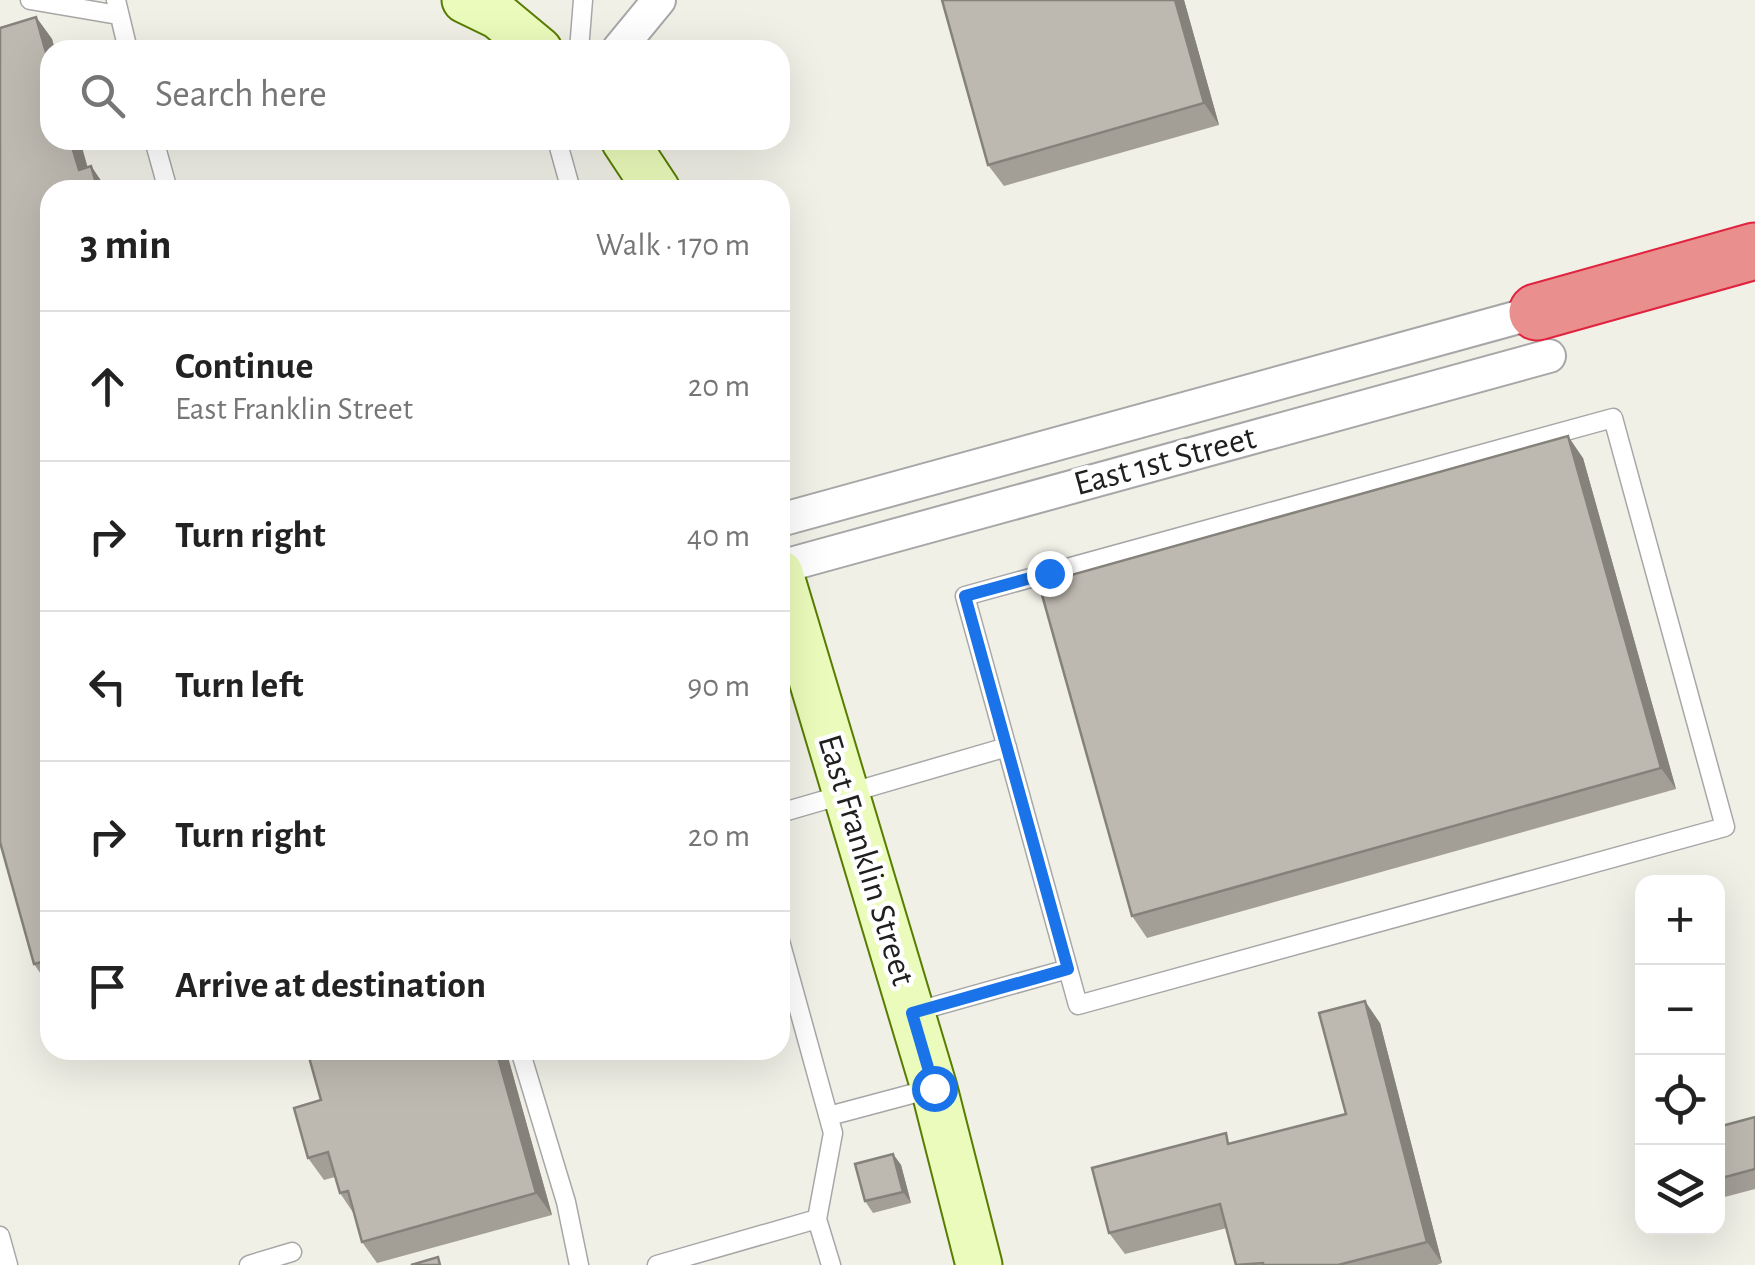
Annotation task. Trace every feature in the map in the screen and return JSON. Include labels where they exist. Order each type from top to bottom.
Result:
[{"type":"highway","points":[[1543,333],[1755,251]]},
{"type":"street","points":[[626,40],[659,0]]},
{"type":"street","points":[[492,7],[528,40]]},
{"type":"street","points":[[630,150],[650,180]]},
{"type":"street","name":"East 1st Street","points":[[790,518],[1543,333]]},
{"type":"street","name":"East 1st Street","points":[[790,567],[1543,333]]},
{"type":"street","name":"East Franklin Street","points":[[790,603],[934,1088],[979,1265]]},
{"type":"lane","points":[[30,0],[117,8],[125,40]]},
{"type":"lane","points":[[580,40],[584,0]]},
{"type":"lane","points":[[157,150],[165,180]]},
{"type":"lane","points":[[560,150],[568,180]]},
{"type":"lane","points":[[1613,418],[1726,827],[1078,1005],[1007,747],[965,596],[1613,418]]},
{"type":"lane","points":[[790,810],[1007,747]]},
{"type":"lane","points":[[912,1013],[1068,969]]},
{"type":"lane","points":[[790,977],[834,1133],[817,1219],[831,1265]]},
{"type":"lane","points":[[523,1060],[566,1202],[578,1265]]},
{"type":"lane","points":[[829,1116],[934,1088]]},
{"type":"lane","points":[[657,1265],[817,1219]]},
{"type":"lane","points":[[0,1236],[8,1265]]},
{"type":"lane","points":[[249,1265],[292,1252]]},
{"type":"building","points":[[942,0],[1175,0],[1204,103],[988,165]]},
{"type":"building","points":[[36,17],[42,40],[40,150],[73,150],[79,170],[91,166],[95,180],[40,180],[40,962],[34,964],[0,842],[0,28]]},
{"type":"building","points":[[1568,436],[1661,768],[1132,916],[1039,584]]},
{"type":"building","points":[[1365,1001],[1427,1242],[1338,1265],[1236,1265],[1220,1204],[1109,1233],[1092,1168],[1226,1133],[1228,1144],[1346,1114],[1319,1013]]},
{"type":"building","points":[[310,1060],[499,1060],[536,1193],[362,1242],[348,1191],[340,1193],[328,1152],[308,1158],[294,1108],[321,1100]]},
{"type":"building","points":[[1755,1117],[1755,1169],[1725,1177],[1725,1125]]},
{"type":"building","points":[[893,1154],[903,1192],[865,1201],[855,1164]]},
{"type":"building","points":[[438,1257],[440,1265],[411,1265]]},
{"type":"route","points":[[934,1088],[912,1013],[1068,969],[965,596],[1049,573]]}]
